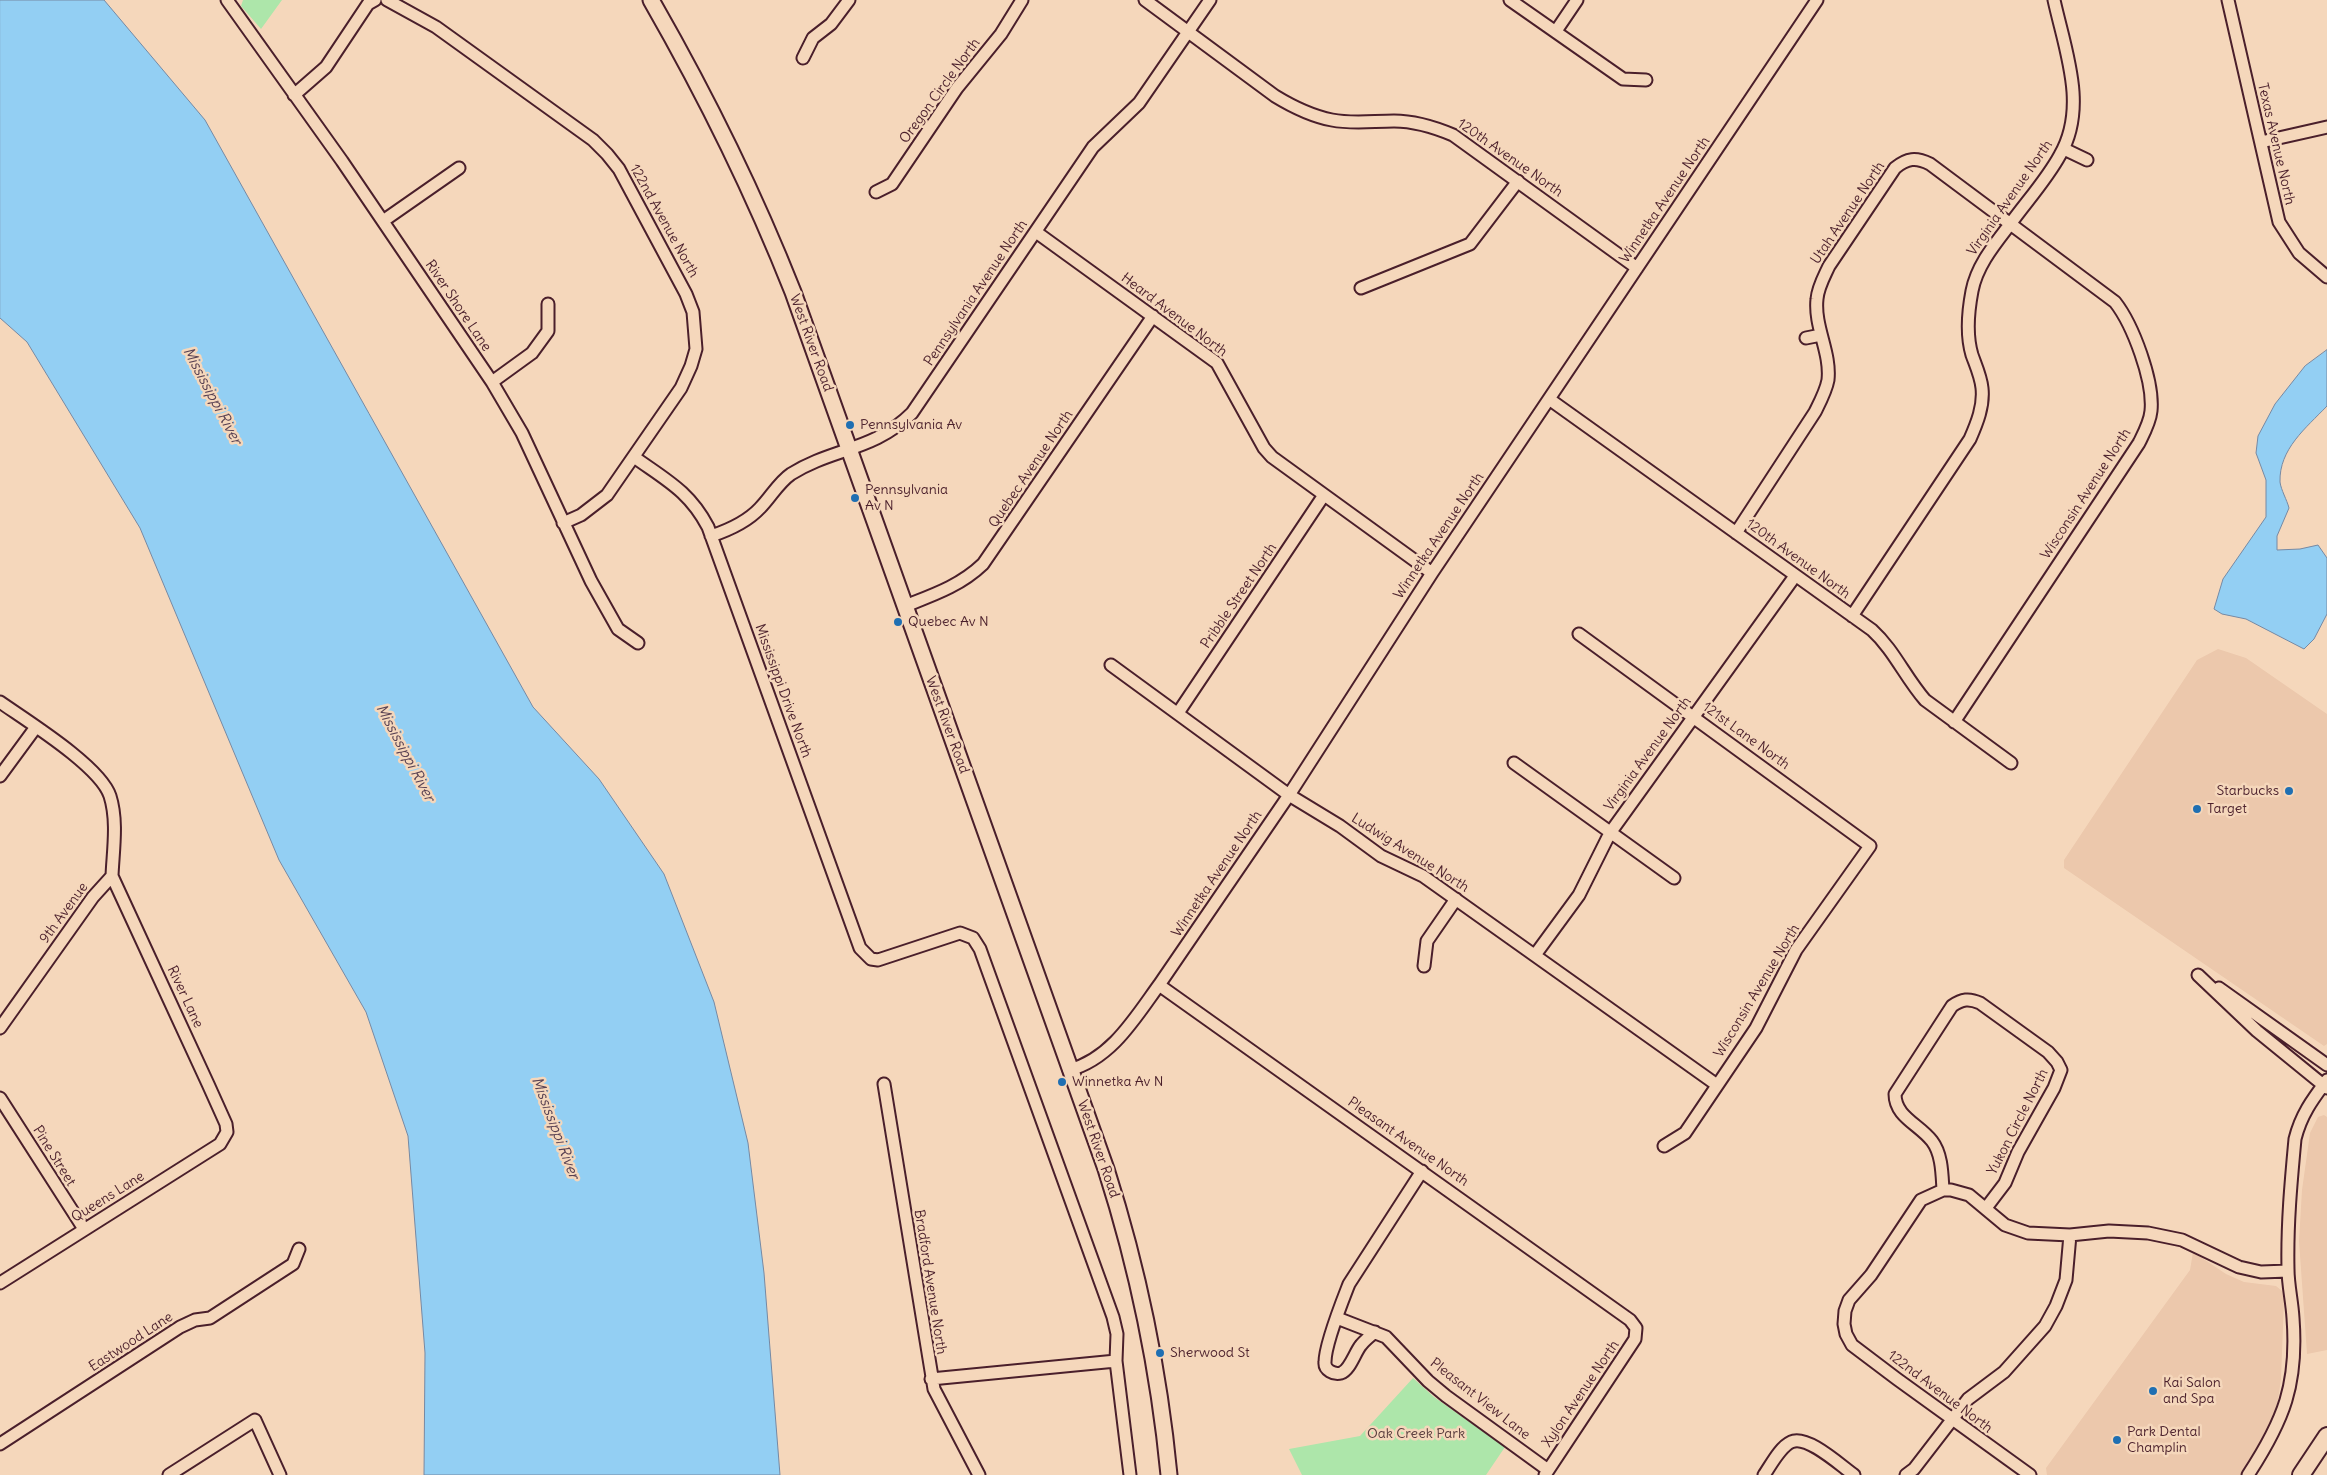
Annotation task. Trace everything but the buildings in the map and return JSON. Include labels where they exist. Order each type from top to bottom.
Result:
[{"type":"highway","points":[[2301,1475],[2327,1436]]},
{"type":"main road","name":"West River Road","points":[[651,0],[696,80],[756,201],[793,292],[1069,1070],[1106,1169],[1129,1244],[1153,1361],[1169,1475]]},
{"type":"street","name":"River Shore Lane","points":[[227,0],[383,221],[492,382],[522,433],[591,582],[618,628],[638,643]]},
{"type":"street","points":[[294,95],[326,67],[368,4],[375,0]]},
{"type":"street","name":"122nd Avenue North","points":[[387,0],[436,27],[593,140],[607,154],[618,170],[682,286],[693,312],[696,349],[681,388],[602,500],[581,515],[563,523]]},
{"type":"street","points":[[803,58],[813,38],[831,24],[849,0]]},
{"type":"street","name":"Oregon Circle North","points":[[876,192],[892,184],[957,88],[1001,34],[1022,0]]},
{"type":"street","name":"120th Avenue North","points":[[1145,0],[1275,96],[1294,107],[1332,120],[1352,122],[1393,121],[1434,127],[1453,135],[1637,268]]},
{"type":"street","name":"Pennsylvania Avenue North","points":[[711,536],[747,519],[791,474],[811,464],[883,436],[902,424],[912,413],[1093,147],[1139,104],[1210,0]]},
{"type":"street","points":[[1510,0],[1623,79],[1646,80]]},
{"type":"street","points":[[1556,31],[1577,0]]},
{"type":"street","name":"Winnetka Avenue North","points":[[1069,1070],[1089,1063],[1110,1047],[1137,1016],[1159,985],[1288,795],[1432,573],[1817,0]]},
{"type":"street","name":"Virginia Avenue North","points":[[1852,616],[1970,439],[1978,423],[1982,406],[1982,388],[1968,335],[1972,290],[1979,268],[2064,149],[2074,119],[2074,98],[2054,0]]},
{"type":"street","name":"Texas Avenue North","points":[[2228,0],[2279,222],[2298,254],[2327,277]]},
{"type":"street","points":[[2261,142],[2327,127]]},
{"type":"street","points":[[2064,149],[2087,160]]},
{"type":"street","name":"Utah Avenue North","points":[[1736,533],[1822,397],[1828,381],[1828,363],[1821,335],[1817,306],[1821,281],[1829,266],[1895,168],[1911,159],[1921,160],[1930,164],[2010,224]]},
{"type":"street","points":[[383,221],[459,168]]},
{"type":"street","points":[[1361,288],[1470,244],[1518,181]]},
{"type":"street","name":"Wisconsin Avenue North","points":[[1954,722],[2139,443],[2147,427],[2151,410],[2146,374],[2124,314],[2115,302],[2010,224]]},
{"type":"street","name":"Heard Avenue North","points":[[1036,232],[1217,363],[1264,448],[1272,457],[1432,573]]},
{"type":"street","points":[[492,382],[532,353],[548,331],[548,304]]},
{"type":"street","name":"Quebec Avenue North","points":[[904,606],[956,585],[970,576],[982,564],[1153,316]]},
{"type":"street","points":[[1806,338],[1821,335]]},
{"type":"street","name":"120th Avenue North","points":[[1549,399],[1880,638],[1925,700],[2011,763]]},
{"type":"street","name":"Mississippi Drive North","points":[[634,457],[687,495],[698,510],[711,536],[856,938],[864,953],[871,959],[878,960],[960,932],[973,938],[982,956],[1102,1283],[1117,1334],[1116,1361]]},
{"type":"street","name":"Pribble Street North","points":[[1178,713],[1324,494]]},
{"type":"street","name":"Virginia Avenue North","points":[[1535,956],[1579,895],[1610,833],[1795,576]]},
{"type":"street","name":"121st Lane North","points":[[1579,634],[1870,846]]},
{"type":"street","name":"Ludwig Avenue North","points":[[1111,666],[1288,795],[1340,826],[1381,856],[1423,876],[1717,1086]]},
{"type":"street","points":[[0,702],[94,771],[106,788],[114,815],[112,876]]},
{"type":"street","points":[[0,776],[36,727]]},
{"type":"street","points":[[1514,763],[1674,878]]},
{"type":"street","name":"Wisconsin Avenue North","points":[[1664,1146],[1685,1133],[1768,1008],[1796,950],[1870,846]]},
{"type":"street","name":"9th Avenue","points":[[0,1028],[93,897],[112,876]]},
{"type":"street","name":"River Lane","points":[[112,876],[212,1092],[228,1132]]},
{"type":"street","points":[[1424,966],[1427,941],[1456,899]]},
{"type":"street","points":[[2248,1475],[2278,1425],[2293,1375],[2294,1331],[2288,1270],[2288,1226],[2295,1139],[2302,1115],[2326,1085],[2257,1032],[2198,975],[2327,1065]]},
{"type":"street","name":"Pleasant Avenue North","points":[[1159,985],[1630,1320],[1636,1328]]},
{"type":"street","name":"Yukon Circle North","points":[[1942,1190],[1942,1168],[1934,1142],[1898,1110],[1895,1094],[1952,1006],[1960,1000],[1971,999],[1980,1002],[2048,1052],[2061,1070],[2054,1088],[2018,1152],[2005,1183],[1986,1208]]},
{"type":"street","name":"Bradford Avenue North","points":[[884,1084],[931,1379],[934,1389],[979,1475]]},
{"type":"street","name":"Pine Street","points":[[0,1098],[84,1230]]},
{"type":"street","name":"Queens Lane","points":[[0,1282],[220,1144],[228,1132]]},
{"type":"street","points":[[1375,1332],[1363,1342],[1346,1370],[1340,1374],[1332,1373],[1326,1369],[1324,1363],[1349,1284],[1422,1171]]},
{"type":"street","points":[[1942,1190],[1951,1190],[1969,1195],[2005,1225],[2028,1233],[2070,1235],[2109,1231],[2148,1233],[2182,1240],[2239,1267],[2261,1272],[2288,1270]]},
{"type":"street","name":"122nd Avenue North","points":[[1942,1190],[1927,1196],[1917,1204],[1871,1275],[1850,1300],[1845,1311],[1844,1324],[1846,1334],[1852,1344],[1950,1420],[2030,1475]]},
{"type":"street","points":[[1906,1475],[1914,1469],[1968,1399],[2004,1372],[2045,1326],[2056,1306],[2066,1280],[2070,1235]]},
{"type":"street","name":"Eastwood Lane","points":[[0,1444],[180,1327],[196,1320],[210,1318],[293,1264],[299,1249]]},
{"type":"street","name":"Pleasant View Lane","points":[[1337,1318],[1375,1332],[1396,1346],[1428,1381],[1546,1472]]},
{"type":"street","name":"Xylon Avenue North","points":[[1546,1472],[1635,1339],[1636,1328]]},
{"type":"street","points":[[931,1379],[1116,1361],[1130,1475]]},
{"type":"street","points":[[169,1475],[255,1420],[280,1475]]},
{"type":"street","points":[[1764,1475],[1786,1445],[1797,1440],[1810,1443],[1854,1475]]},
{"type":"shaded area","points":[[2218,649],[2246,658],[2327,714],[2327,1044],[2324,1046],[2064,868],[2064,860],[2197,660]]},
{"type":"shaded area","points":[[2324,1115],[2327,1117],[2327,1350],[2307,1354],[2299,1241],[2302,1190],[2310,1133],[2318,1117]]},
{"type":"shaded area","points":[[2193,1252],[2226,1274],[2244,1282],[2276,1286],[2282,1291],[2284,1300],[2281,1379],[2277,1407],[2260,1444],[2240,1475],[2047,1475],[2046,1468],[2190,1270]]},
{"type":"green space","points":[[243,0],[282,0],[261,29],[241,6]]},
{"type":"green space","name":"Oak Creek Park","points":[[1413,1378],[1434,1397],[1505,1447],[1486,1475],[1302,1475],[1289,1449],[1360,1436]]},
{"type":"water","name":"Mississippi River","points":[[0,0],[104,0],[205,120],[533,707],[599,779],[664,874],[714,1002],[748,1143],[764,1273],[780,1475],[424,1475],[425,1353],[408,1136],[366,1012],[279,860],[140,528],[27,342],[0,318]]},
{"type":"water","points":[[2327,350],[2327,406],[2289,449],[2281,470],[2280,482],[2289,508],[2277,536],[2277,550],[2300,549],[2318,545],[2327,558],[2327,614],[2314,639],[2304,649],[2246,619],[2222,614],[2214,609],[2223,579],[2266,517],[2266,480],[2256,453],[2258,436],[2275,404],[2305,366]]},
{"type":"place","name":"Pennsylvania Av","points":[[850,425]]},
{"type":"place","name":"Pennsylvania Av N","points":[[855,498]]},
{"type":"place","name":"Quebec Av N","points":[[898,622]]},
{"type":"place","name":"Starbucks","points":[[2289,791]]},
{"type":"place","name":"Target","points":[[2197,809]]},
{"type":"place","name":"Winnetka Av N","points":[[1062,1082]]},
{"type":"place","name":"Sherwood St","points":[[1160,1353]]},
{"type":"place","name":"Kai Salon and Spa","points":[[2153,1391]]},
{"type":"place","name":"Park Dental Champlin","points":[[2117,1440]]}]
